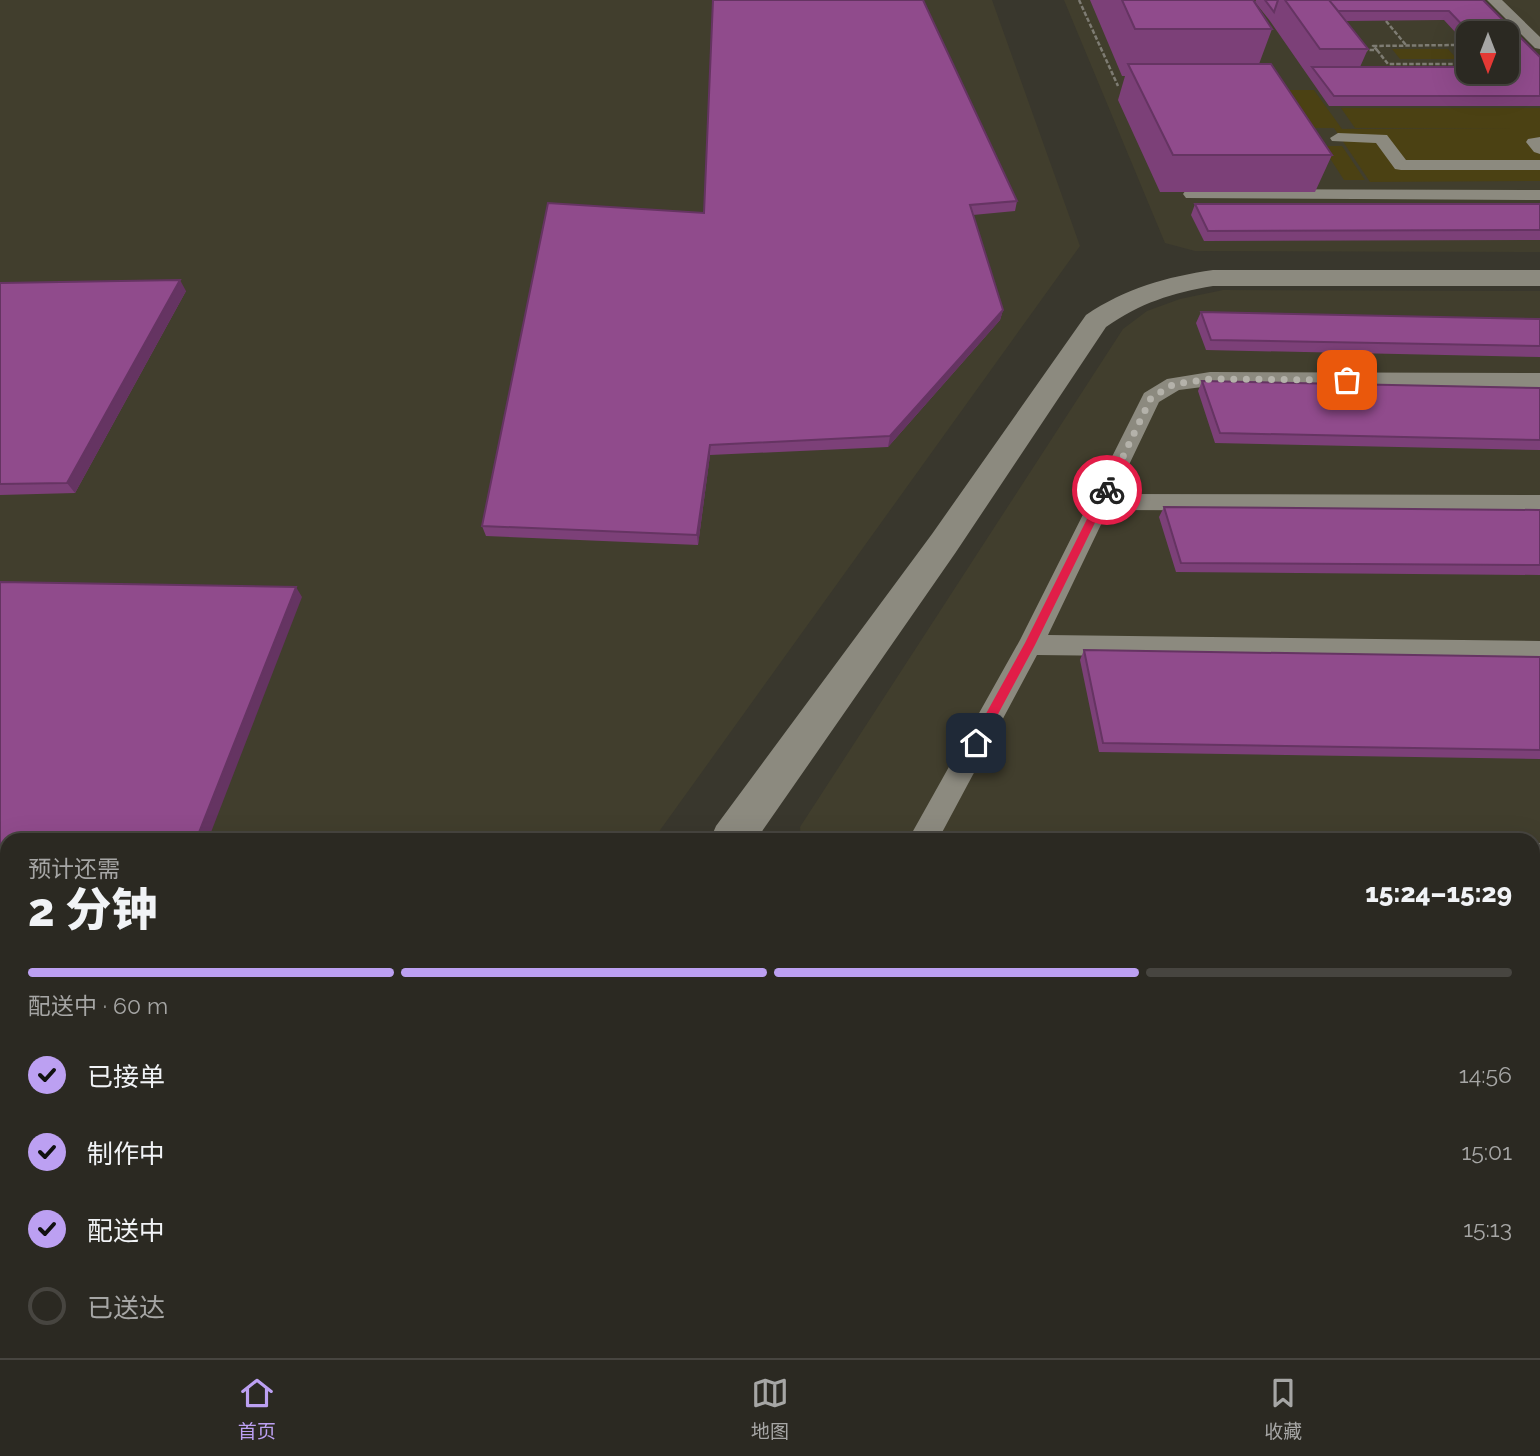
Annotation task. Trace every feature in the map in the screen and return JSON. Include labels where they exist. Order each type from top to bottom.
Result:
[{"type":"street","points":[[736,833],[944,543],[1097,321],[1124,300],[1164,286],[1213,278],[1540,278]]},
{"type":"lane","points":[[1494,0],[1540,45]]},
{"type":"lane","points":[[1338,138],[1381,138],[1401,165],[1540,165]]},
{"type":"lane","points":[[1540,142],[1534,142],[1540,149]]},
{"type":"lane","points":[[1192,194],[1335,189],[1540,195]]},
{"type":"lane","points":[[927,833],[1030,645],[1151,398],[1174,384],[1210,379],[1540,380]]},
{"type":"lane","points":[[1101,502],[1540,503]]},
{"type":"lane","points":[[1030,645],[1540,651]]},
{"type":"path","points":[[1079,0],[1118,86]]},
{"type":"path","points":[[1386,21],[1407,45]]},
{"type":"path","points":[[1456,46],[1373,46],[1388,64],[1456,62]]},
{"type":"path","points":[[1353,50],[1377,50]]},
{"type":"path","points":[[1409,64],[1418,74]]},
{"type":"shaded area","points":[[0,0],[992,0],[1080,246],[658,833],[0,833]]},
{"type":"shaded area","points":[[1064,0],[1540,0],[1540,252],[1195,251],[1165,243]]},
{"type":"shaded area","points":[[1392,49],[1448,49],[1456,58],[1456,59],[1400,59]]},
{"type":"shaded area","points":[[1283,90],[1314,90],[1342,129],[1516,128],[1355,128],[1341,108],[1540,108],[1540,181],[1370,182],[1334,128],[1308,128]]},
{"type":"shaded area","points":[[1322,146],[1342,146],[1365,180],[1344,180]]},
{"type":"shaded area","points":[[1223,290],[1540,291],[1540,833],[800,833],[800,827],[1123,329],[1147,311],[1180,299]]},
{"type":"building","points":[[713,0],[923,0],[1017,201],[970,205],[1003,310],[890,436],[710,445],[697,535],[482,526],[548,203],[704,213]]},
{"type":"building","points":[[1122,0],[1253,0],[1272,29],[1135,29]]},
{"type":"building","points":[[1265,0],[1278,0],[1274,12]]},
{"type":"building","points":[[1285,0],[1329,0],[1368,49],[1320,49]]},
{"type":"building","points":[[1329,0],[1483,0],[1504,21],[1459,21],[1449,11],[1338,11]]},
{"type":"building","points":[[1519,36],[1540,57],[1540,96],[1334,96],[1312,67],[1456,67],[1456,84],[1519,84]]},
{"type":"building","points":[[1128,64],[1271,64],[1332,155],[1173,155]]},
{"type":"building","points":[[1195,204],[1540,204],[1540,230],[1208,231]]},
{"type":"building","points":[[180,280],[67,483],[0,484],[0,283]]},
{"type":"building","points":[[1201,312],[1540,319],[1540,346],[1211,340]]},
{"type":"building","points":[[1202,381],[1540,388],[1540,440],[1220,433]]},
{"type":"building","points":[[1164,507],[1540,510],[1540,565],[1181,563]]},
{"type":"building","points":[[0,582],[296,587],[199,833],[0,833]]},
{"type":"building","points":[[1084,650],[1540,657],[1540,750],[1103,743]]},
{"type":"way so far","points":[[1107,490],[1151,398],[1174,384],[1210,379],[1347,380]]},
{"type":"route","points":[[976,743],[1030,645],[1107,490]]}]
